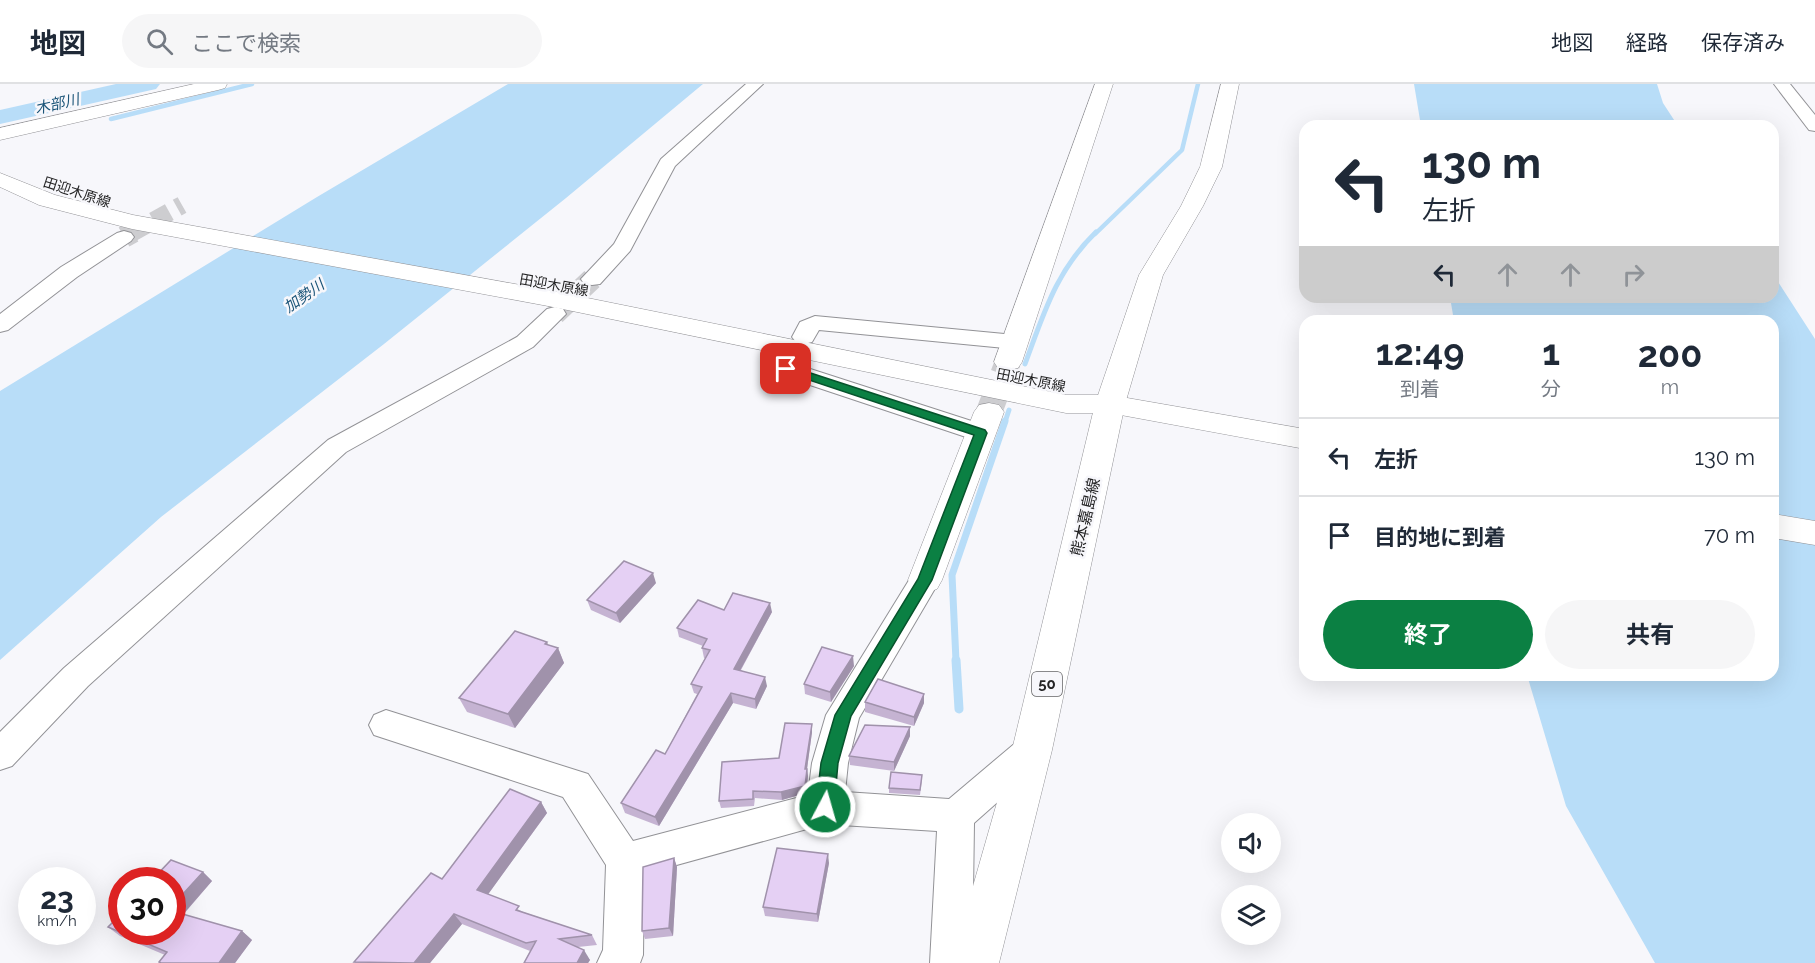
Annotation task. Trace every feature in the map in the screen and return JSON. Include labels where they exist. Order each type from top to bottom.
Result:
[{"type":"main road","points":[[0,134],[218,84]]},
{"type":"main road","points":[[1011,352],[1104,84]]},
{"type":"main road","name":"熊本嘉島線","points":[[975,963],[1032,750],[1110,404],[1151,275],[1192,206],[1211,167],[1230,84]]},
{"type":"main road","name":"田迎木原線","points":[[0,162],[48,183],[113,204],[236,235]]},
{"type":"main road","name":"田迎木原線","points":[[0,179],[47,200],[89,212],[236,235],[532,288],[794,343],[1066,404],[1110,404],[1299,438]]},
{"type":"main road","points":[[925,580],[985,422]]},
{"type":"main road","points":[[1779,527],[1815,533]]},
{"type":"street","points":[[592,279],[623,247],[667,163],[755,84]]},
{"type":"street","points":[[1782,84],[1815,126]]},
{"type":"street","points":[[0,304],[89,248],[124,237],[69,272],[0,325]]},
{"type":"street","points":[[0,755],[76,677],[336,446],[525,342],[555,314]]},
{"type":"street","points":[[985,422],[786,369],[794,343],[808,327],[815,323],[1011,352]]},
{"type":"street","points":[[825,807],[830,763],[843,715],[925,580]]},
{"type":"street","points":[[386,725],[575,785],[625,861],[622,955],[618,963]]},
{"type":"street","points":[[625,861],[825,807],[956,816],[1032,750]]},
{"type":"street","points":[[951,963],[956,816]]},
{"type":"water","name":"加勢川","points":[[508,84],[703,84],[566,198],[384,344],[161,517],[0,660],[0,391],[317,197]]},
{"type":"water","points":[[1414,84],[1657,84],[1663,103],[1674,120],[1420,120]]},
{"type":"water","points":[[1779,283],[1815,339],[1815,963],[1655,963],[1566,806],[1529,681],[1779,681],[1779,315],[1453,315],[1451,303],[1779,303]]},
{"type":"building","points":[[624,561],[653,573],[616,613],[587,600]]},
{"type":"building","points":[[733,593],[770,603],[734,669],[765,677],[755,699],[731,693],[655,817],[621,803],[656,750],[665,754],[702,687],[691,684],[710,650],[702,648],[707,639],[677,628],[698,600],[724,610]]},
{"type":"building","points":[[515,631],[558,648],[508,714],[459,698]]},
{"type":"building","points":[[822,647],[853,656],[830,692],[804,684]]},
{"type":"building","points":[[878,679],[924,694],[914,717],[865,702]]},
{"type":"building","points":[[785,723],[812,724],[805,769],[807,769],[805,786],[781,792],[753,791],[753,799],[719,801],[722,762],[779,758]]},
{"type":"building","points":[[865,725],[910,727],[894,762],[849,756]]},
{"type":"building","points":[[891,772],[922,775],[920,790],[889,788]]},
{"type":"building","points":[[510,789],[541,802],[477,890],[519,906],[516,910],[592,935],[559,939],[584,950],[577,963],[524,963],[536,941],[526,943],[454,914],[414,963],[354,962],[431,873],[442,879]]},
{"type":"building","points":[[777,848],[828,854],[817,914],[763,907]]},
{"type":"building","points":[[674,858],[669,928],[642,931],[643,867]]},
{"type":"building","points":[[171,860],[203,872],[186,891],[186,867],[164,867]]},
{"type":"building","points":[[186,915],[242,931],[219,963],[159,962],[167,952],[150,945],[186,945]]},
{"type":"waterway","name":"木部川","points":[[0,117],[148,84]]},
{"type":"waterway","points":[[111,119],[252,84]]},
{"type":"waterway","points":[[1095,234],[1182,150],[1198,84]]},
{"type":"waterway","points":[[1025,364],[1045,310],[1061,277],[1082,247],[1096,232]]},
{"type":"waterway","points":[[1005,422],[1009,410]]},
{"type":"waterway","points":[[956,661],[952,575],[1005,421]]},
{"type":"waterway","points":[[956,660],[959,709]]},
{"type":"tunnel","points":[[130,234],[182,205]]},
{"type":"tunnel","points":[[124,237],[133,232]]},
{"type":"tunnel","points":[[555,314],[592,279]]},
{"type":"tunnel","points":[[989,412],[1008,362]]},
{"type":"route","points":[[786,369],[981,433],[925,580],[843,715],[830,763],[825,807]]}]
